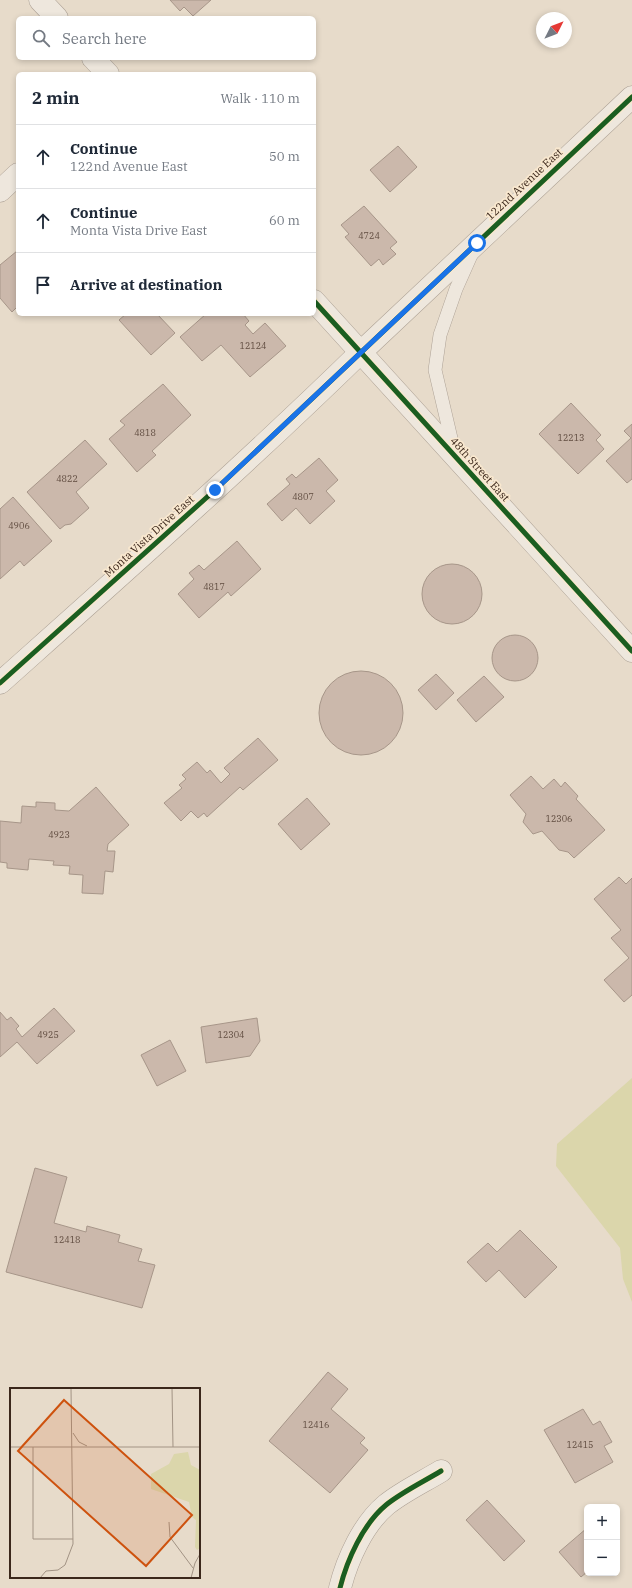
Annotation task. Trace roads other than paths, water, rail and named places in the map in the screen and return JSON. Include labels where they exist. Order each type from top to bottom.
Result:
[{"type":"street","points":[[40,0],[55,16]]},
{"type":"street","points":[[95,60],[106,72]]},
{"type":"street","name":"122nd Avenue East","points":[[361,352],[632,97]]},
{"type":"street","points":[[0,191],[16,176]]},
{"type":"street","name":"48th Street East","points":[[316,303],[632,651]]},
{"type":"street","name":"Monta Vista Drive East","points":[[0,683],[215,490],[361,352]]},
{"type":"street","points":[[340,1588],[344,1572],[364,1530],[385,1506],[441,1471]]},
{"type":"lane","points":[[455,456],[435,370],[440,335],[456,289],[477,243]]}]
